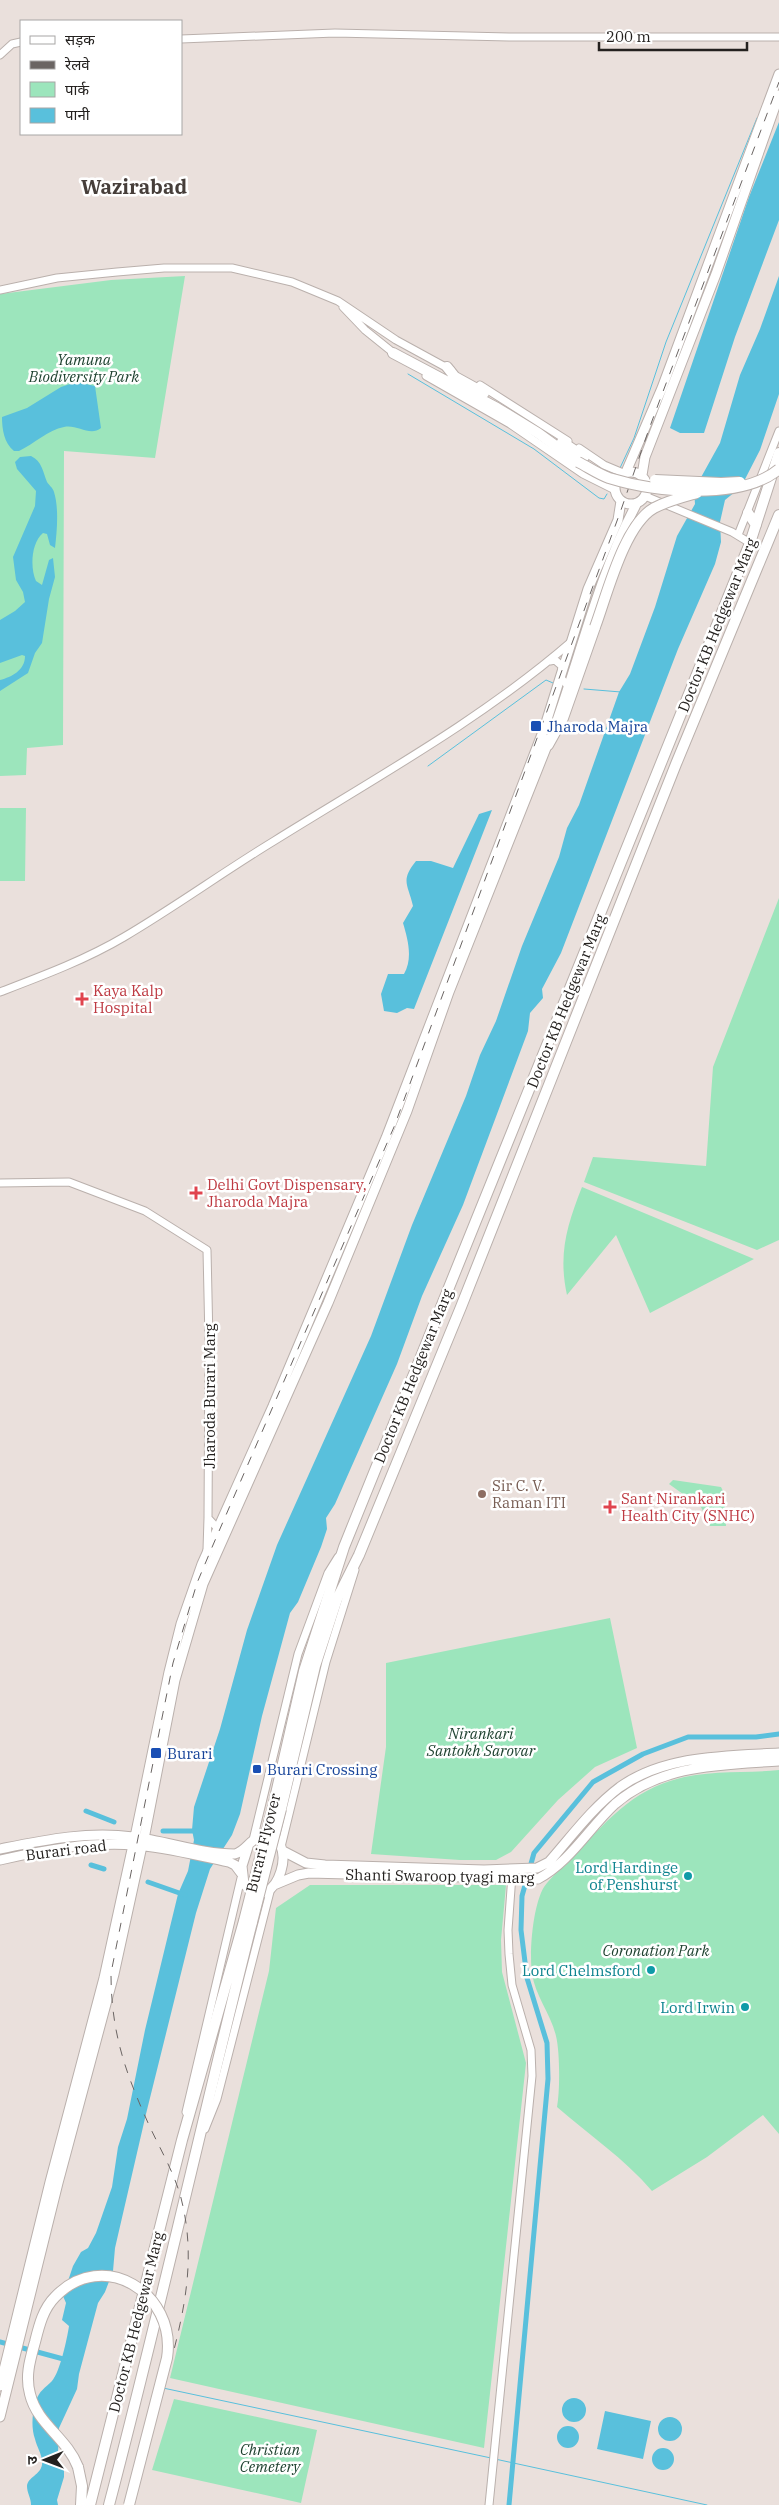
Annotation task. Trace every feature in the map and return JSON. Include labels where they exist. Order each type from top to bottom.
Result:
[{"type":"highway","points":[[393,353],[469,389],[610,472],[650,479],[732,483],[760,476],[779,462]]},
{"type":"highway","points":[[447,368],[469,389],[538,433],[578,462],[607,477],[634,484],[703,491],[732,490],[770,477],[779,469]]},
{"type":"highway","name":"Doctor KB Hedgewar Marg","points":[[344,1546],[750,543],[779,453]]},
{"type":"highway","points":[[548,745],[563,718],[629,536],[640,521],[653,509],[703,491]]},
{"type":"highway","points":[[748,513],[756,525]]},
{"type":"highway","name":"Doctor KB Hedgewar Marg","points":[[359,1555],[488,1240],[676,764],[779,515]]},
{"type":"highway","name":"Burari Flyover","points":[[199,2144],[208,2098],[314,1666],[333,1598],[344,1546]]},
{"type":"highway","name":"Burari Flyover","points":[[182,2140],[196,2096],[273,1807],[304,1671],[333,1598],[359,1555]]},
{"type":"highway","name":"Doctor KB Hedgewar Marg","points":[[90,2505],[182,2140]]},
{"type":"highway","name":"Doctor KB Hedgewar Marg","points":[[109,2505],[148,2358],[199,2144]]},
{"type":"highway","points":[[81,2505],[82,2486],[78,2467],[67,2444],[42,2419],[34,2407],[28,2384],[29,2362],[42,2316],[54,2298],[70,2286],[83,2280],[112,2278],[131,2283],[150,2296],[161,2311],[168,2334],[166,2358],[129,2505]]},
{"type":"main road","points":[[637,503],[626,504],[621,501],[615,490],[615,483],[625,473],[662,388],[779,74]]},
{"type":"main road","points":[[642,475],[644,457],[716,274],[779,95]]},
{"type":"main road","points":[[0,2417],[16,2342],[116,1966],[169,1672],[181,1624],[207,1552],[221,1531],[328,1303],[408,1111],[449,992],[548,745],[594,602],[624,528],[637,503],[645,496],[648,486],[642,475],[636,472],[625,473]]},
{"type":"main road","points":[[139,1842],[184,1642],[221,1531],[350,1228],[544,729],[574,640],[588,589],[618,520],[621,501]]},
{"type":"main road","name":"Shanti Swaroop tyagi marg","points":[[272,1887],[298,1875],[309,1874],[515,1874],[537,1868],[548,1862],[610,1796],[648,1772],[681,1762],[712,1757],[779,1753]]},
{"type":"main road","name":"Shanti Swaroop tyagi marg","points":[[515,1874],[533,1880],[552,1870],[615,1804],[640,1787],[662,1777],[697,1767],[779,1761]]},
{"type":"main road","name":"Burari road","points":[[0,1849],[75,1836],[100,1834],[139,1842]]},
{"type":"main road","points":[[139,1842],[231,1858],[250,1844],[266,1836],[275,1840],[282,1849],[282,1869],[272,1887],[265,1891],[253,1891],[244,1884],[231,1858]]},
{"type":"main road","name":"Burari road","points":[[0,1860],[44,1850],[91,1844],[139,1842]]},
{"type":"main road","points":[[241,1876],[250,1844]]},
{"type":"main road","name":"Shanti Swaroop tyagi marg","points":[[282,1849],[306,1863],[452,1873]]},
{"type":"main road","points":[[0,2386],[5,2365],[16,2342]]},
{"type":"street","points":[[182,39],[335,33],[509,37],[779,37]]},
{"type":"street","points":[[0,55],[12,44],[20,42]]},
{"type":"street","points":[[0,290],[57,278],[164,268],[232,268],[292,282],[338,302],[402,343],[493,393],[604,465],[625,473]]},
{"type":"street","points":[[338,302],[365,330],[424,375],[510,424],[583,474],[615,490]]},
{"type":"street","points":[[735,533],[748,513],[779,431]]},
{"type":"street","points":[[645,496],[735,533],[750,543]]},
{"type":"street","points":[[0,992],[65,967],[123,938],[274,841],[420,753],[550,661],[574,640]]},
{"type":"street","points":[[550,661],[555,660],[562,666],[561,678],[568,686]]},
{"type":"street","name":"Jharoda Burari Marg","points":[[0,1183],[70,1182],[145,1211],[202,1245],[207,1251],[209,1332],[207,1552]]},
{"type":"street","points":[[208,1518],[221,1531]]},
{"type":"street","points":[[250,1844],[298,1654],[328,1573],[344,1546]]},
{"type":"street","points":[[282,1849],[326,1662],[359,1555]]},
{"type":"street","points":[[489,2505],[532,2076],[531,2050],[512,1985],[510,1970],[508,1930],[515,1874]]},
{"type":"street","points":[[182,2140],[188,2094],[241,1876]]},
{"type":"street","points":[[199,2144],[217,2099],[272,1887]]},
{"type":"street","points":[[234,1910],[264,1917]]},
{"type":"street","points":[[484,2505],[488,2469],[492,2462]]},
{"type":"green space","name":"Yamuna Biodiversity Park","points":[[185,276],[155,458],[64,451],[63,745],[27,748],[26,775],[0,776],[0,294],[111,280]]},
{"type":"green space","points":[[0,808],[26,808],[25,881],[0,881]]},
{"type":"green space","points":[[779,898],[779,1240],[757,1250],[584,1182],[593,1157],[706,1166],[713,1067]]},
{"type":"green space","points":[[582,1187],[754,1259],[650,1313],[616,1235],[567,1295],[563,1266],[564,1253],[568,1227]]},
{"type":"green space","points":[[673,1480],[721,1487],[724,1493],[726,1526],[710,1526],[701,1507],[669,1484]]},
{"type":"green space","name":"Nirankari Santokh Sarovar","points":[[610,1618],[637,1748],[595,1767],[558,1800],[511,1852],[496,1860],[460,1860],[371,1854],[386,1747],[386,1663]]},
{"type":"green space","name":"Coronation Park","points":[[779,1770],[779,2134],[763,2115],[707,2157],[652,2191],[618,2157],[557,2107],[559,2072],[556,2036],[551,2020],[536,1989],[531,1964],[535,1917],[540,1895],[549,1880],[568,1863],[602,1826],[626,1804],[654,1787],[684,1777],[697,1775]]},
{"type":"green space","points":[[310,1885],[506,1885],[501,1940],[502,1972],[526,2063],[484,2448],[170,2378],[269,1971],[276,1908]]},
{"type":"green space","name":"Christian Cemetery","points":[[174,2399],[317,2430],[301,2503],[152,2470]]},
{"type":"water","points":[[779,122],[779,220],[735,337],[704,433],[680,433],[670,428],[749,197]]},
{"type":"water","points":[[779,276],[779,394],[760,450],[741,487],[725,500],[720,522],[721,542],[715,564],[678,649],[561,953],[542,989],[543,998],[530,1013],[528,1031],[463,1205],[422,1296],[397,1364],[335,1504],[326,1518],[327,1529],[321,1547],[298,1602],[290,1613],[262,1716],[240,1814],[232,1835],[210,1869],[196,1913],[146,2114],[115,2248],[113,2271],[105,2292],[98,2303],[79,2374],[77,2389],[59,2428],[58,2453],[59,2462],[64,2467],[64,2477],[57,2500],[58,2505],[31,2505],[27,2486],[29,2480],[39,2471],[42,2465],[42,2458],[33,2430],[35,2406],[41,2392],[55,2377],[63,2355],[69,2326],[62,2320],[66,2303],[63,2296],[73,2266],[81,2252],[88,2248],[96,2233],[112,2187],[118,2147],[127,2119],[145,2030],[178,1894],[188,1871],[194,1840],[192,1830],[194,1807],[220,1729],[247,1630],[277,1545],[371,1336],[412,1225],[466,1096],[480,1055],[496,1021],[522,946],[559,857],[567,828],[579,805],[619,692],[630,674],[655,607],[677,536],[695,504],[694,490],[720,443],[740,375],[760,329]]},
{"type":"water","points":[[76,382],[95,386],[101,428],[88,431],[74,427],[64,427],[52,431],[19,451],[14,451],[4,435],[2,417],[27,408],[61,387]]},
{"type":"water","points":[[31,456],[40,464],[47,482],[53,491],[56,498],[57,512],[55,548],[50,545],[47,534],[43,533],[39,537],[34,549],[32,563],[34,576],[36,581],[42,585],[49,560],[53,558],[55,577],[49,599],[42,643],[35,653],[28,673],[0,691],[0,680],[17,672],[23,665],[25,656],[22,655],[0,663],[0,620],[25,602],[23,592],[16,580],[13,557],[35,506],[36,491],[17,469],[15,462],[20,457]]},
{"type":"water","points":[[492,810],[414,1009],[407,1008],[397,1013],[384,1011],[381,994],[388,974],[404,974],[407,968],[408,942],[403,923],[413,906],[407,883],[408,873],[416,861],[431,861],[453,868],[479,814]]},
{"type":"water","points":[[574,2398],[582,2402],[586,2410],[582,2418],[574,2422],[566,2418],[562,2410],[566,2402]]},
{"type":"water","points":[[605,2411],[651,2421],[643,2459],[597,2449]]},
{"type":"water","points":[[670,2417],[678,2421],[682,2429],[678,2437],[670,2441],[662,2437],[658,2429],[662,2421]]},
{"type":"water","points":[[564,2426],[572,2426],[579,2433],[579,2441],[572,2448],[564,2448],[557,2441],[557,2433]]},
{"type":"water","points":[[659,2448],[667,2448],[674,2455],[674,2463],[667,2470],[659,2470],[652,2463],[652,2455]]},
{"type":"waterway","points":[[620,468],[634,438],[666,342],[757,118]]},
{"type":"waterway","points":[[408,374],[534,449],[599,498],[604,499],[607,494]]},
{"type":"waterway","points":[[428,766],[546,680],[553,683]]},
{"type":"waterway","points":[[584,689],[621,692]]},
{"type":"waterway","points":[[509,2505],[548,2079],[547,2043],[527,1978],[521,1930],[522,1896],[534,1853],[593,1782],[643,1754],[688,1737],[756,1737],[779,1734]]},
{"type":"waterway","points":[[86,1811],[114,1822]]},
{"type":"waterway","points":[[163,1831],[197,1831]]},
{"type":"waterway","points":[[91,1865],[104,1869]]},
{"type":"waterway","points":[[148,1882],[185,1895]]},
{"type":"waterway","points":[[0,2342],[67,2360]]},
{"type":"waterway","points":[[163,2388],[491,2458]]},
{"type":"waterway","points":[[495,2459],[707,2505]]},
{"type":"railway","points":[[134,2505],[182,2314],[186,2292],[188,2246],[186,2222],[178,2188],[140,2106],[126,2069],[114,2014],[111,1973],[173,1663],[197,1583],[394,1127],[649,429],[779,82]]},
{"type":"place","name":"Jharoda Majra","points":[[536,726]]},
{"type":"place","name":"Kaya Kalp Hospital","points":[[82,999]]},
{"type":"place","name":"Delhi Govt Dispensary, Jharoda Majra","points":[[196,1193]]},
{"type":"place","name":"Sir C. V. Raman ITI","points":[[482,1494]]},
{"type":"place","name":"Sant Nirankari Health City (SNHC)","points":[[610,1507]]},
{"type":"place","name":"Burari","points":[[156,1753]]},
{"type":"place","name":"Burari Crossing","points":[[257,1769]]},
{"type":"place","name":"Lord Hardinge of Penshurst","points":[[688,1876]]},
{"type":"place","name":"Lord Chelmsford","points":[[651,1970]]},
{"type":"place","name":"Lord Irwin","points":[[745,2007]]},
{"type":"district","name":"Wazirabad","points":[[134,186]]}]
